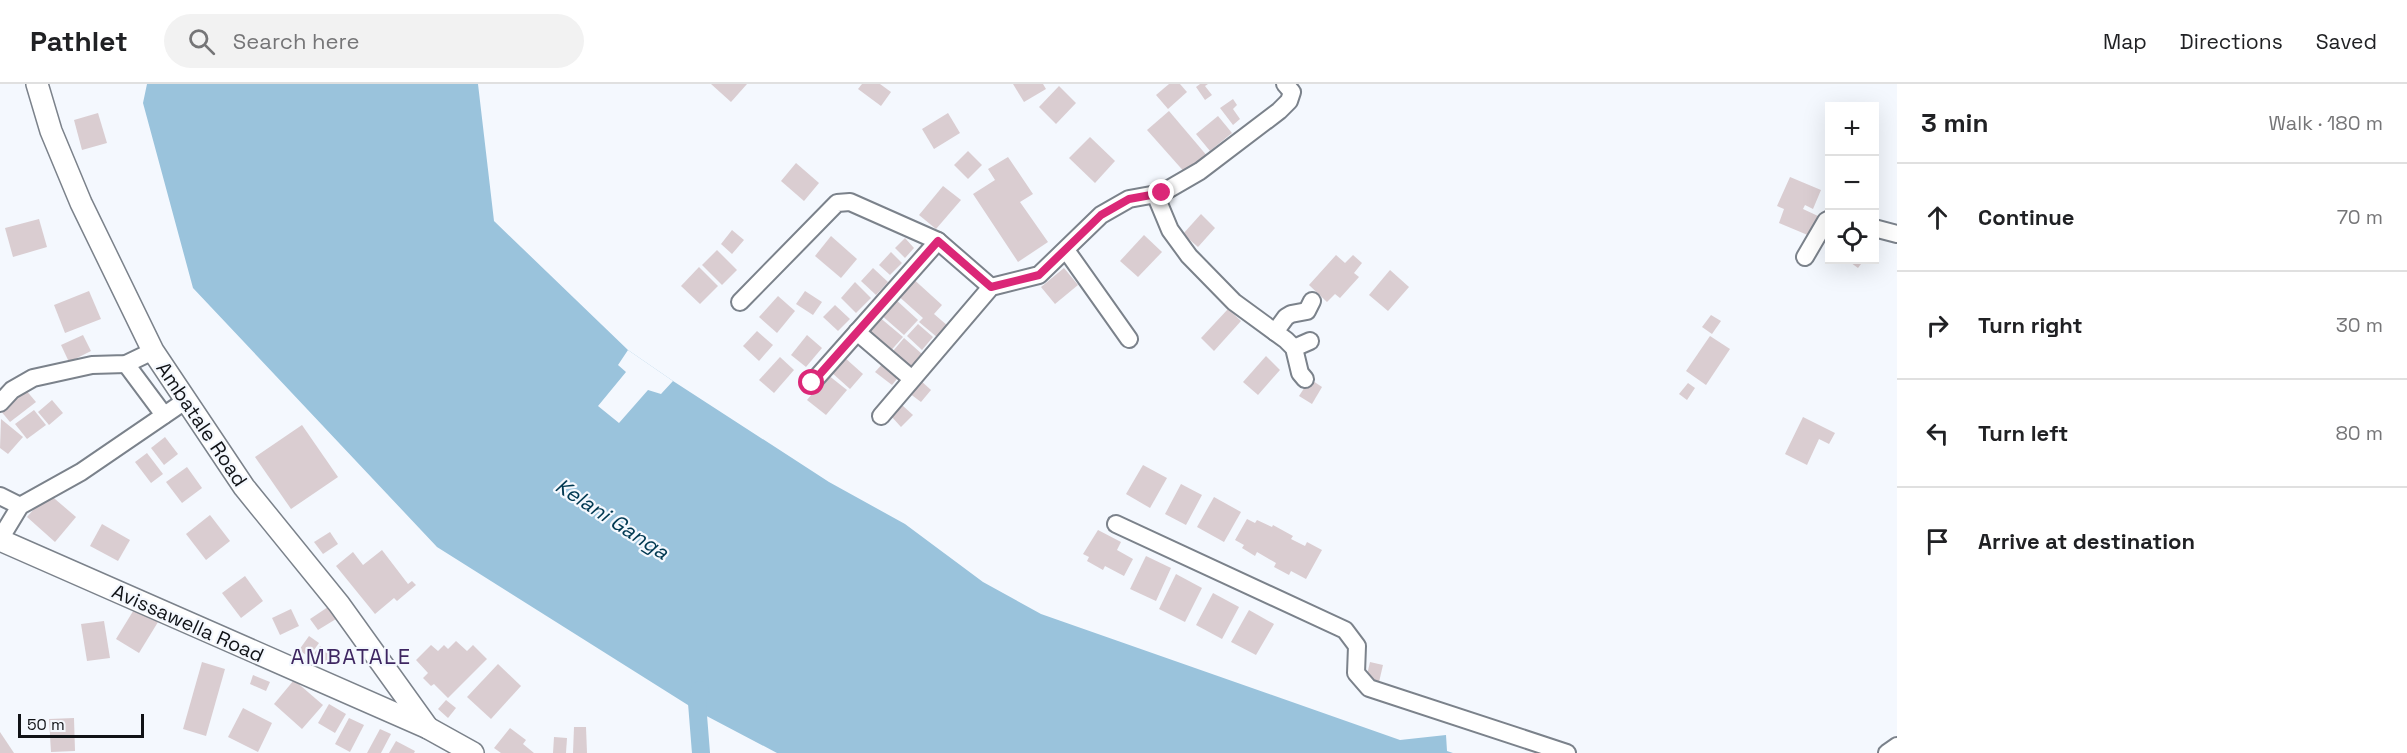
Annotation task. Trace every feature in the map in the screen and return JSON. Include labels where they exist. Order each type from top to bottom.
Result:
[{"type":"main road","name":"Ambatale Road","points":[[37,84],[51,131],[81,203],[153,351],[244,487],[339,604],[428,728]]},
{"type":"main road","name":"Avissawella Road","points":[[0,540],[428,728],[473,753]]},
{"type":"street","points":[[881,416],[991,287],[1039,275],[1101,215],[1129,199],[1162,193],[1200,171],[1289,101],[1292,92],[1285,84]]},
{"type":"street","points":[[1155,194],[1170,230],[1190,256],[1234,302],[1294,348],[1300,373],[1305,379]]},
{"type":"street","points":[[740,302],[837,203],[842,201],[850,201],[938,241],[991,287]]},
{"type":"street","points":[[1805,256],[1825,223]]},
{"type":"street","points":[[1879,229],[1897,234]]},
{"type":"street","points":[[812,383],[938,241]]},
{"type":"street","points":[[1066,250],[1129,339]]},
{"type":"street","points":[[1275,332],[1286,317],[1307,311],[1312,301]]},
{"type":"street","points":[[856,332],[912,379]]},
{"type":"street","points":[[1294,348],[1310,341]]},
{"type":"street","points":[[0,403],[12,390],[33,378],[92,365],[126,364],[153,351]]},
{"type":"street","points":[[126,364],[164,415]]},
{"type":"street","points":[[0,540],[20,506],[81,472],[185,401]]},
{"type":"street","points":[[0,496],[20,506]]},
{"type":"street","points":[[1116,524],[1345,630],[1357,645],[1356,673],[1369,688],[1567,753]]},
{"type":"street","points":[[1887,753],[1897,746]]},
{"type":"water","name":"Kelani Ganga","points":[[147,84],[478,84],[494,221],[628,350],[673,381],[829,482],[905,524],[983,582],[1041,614],[1400,740],[1446,735],[1447,751],[1453,753],[777,753],[699,712],[437,547],[193,288],[143,103]]},
{"type":"pier","points":[[628,350],[673,381],[661,394],[648,390],[619,423],[598,406],[626,372],[618,365]]},
{"type":"building","points":[[711,84],[747,84],[731,102]]},
{"type":"building","points":[[862,84],[880,84],[891,92],[881,106],[858,89]]},
{"type":"building","points":[[1013,84],[1043,84],[1046,89],[1024,102]]},
{"type":"building","points":[[1169,84],[1180,84],[1187,92],[1168,109],[1156,95]]},
{"type":"building","points":[[1200,84],[1208,84],[1205,86],[1212,95],[1205,100],[1196,87]]},
{"type":"building","points":[[1059,86],[1076,103],[1056,124],[1039,107]]},
{"type":"building","points":[[1233,99],[1237,105],[1233,109],[1240,119],[1233,125],[1220,108]]},
{"type":"building","points":[[1169,111],[1208,157],[1187,175],[1147,130]]},
{"type":"building","points":[[98,113],[107,143],[82,150],[74,120]]},
{"type":"building","points":[[948,113],[960,133],[934,149],[922,129]]},
{"type":"building","points":[[1218,116],[1232,133],[1210,151],[1196,134]]},
{"type":"building","points":[[1090,137],[1115,161],[1095,183],[1069,158]]},
{"type":"building","points":[[968,151],[982,165],[968,179],[954,165]]},
{"type":"building","points":[[1008,157],[1033,194],[1020,202],[1048,242],[1018,262],[973,194],[995,180],[988,169]]},
{"type":"building","points":[[796,163],[819,183],[804,201],[781,181]]},
{"type":"building","points":[[1790,177],[1821,190],[1813,209],[1805,205],[1803,209],[1818,216],[1810,236],[1779,223],[1784,209],[1777,206]]},
{"type":"building","points":[[943,186],[961,200],[936,229],[919,215]]},
{"type":"building","points":[[1201,214],[1215,228],[1198,247],[1183,234]]},
{"type":"building","points":[[39,219],[47,247],[13,257],[5,228]]},
{"type":"building","points":[[732,230],[744,240],[732,254],[721,244]]},
{"type":"building","points":[[1144,235],[1162,252],[1138,277],[1120,261]]},
{"type":"building","points":[[831,236],[857,259],[841,278],[815,256]]},
{"type":"building","points":[[905,238],[914,248],[905,258],[895,248]]},
{"type":"building","points":[[717,250],[737,270],[722,285],[702,265]]},
{"type":"building","points":[[891,252],[902,263],[890,275],[879,265]]},
{"type":"building","points":[[1336,255],[1345,263],[1353,255],[1362,263],[1354,273],[1359,277],[1340,298],[1335,294],[1327,302],[1309,285]]},
{"type":"building","points":[[699,267],[718,286],[700,304],[681,286]]},
{"type":"building","points":[[873,268],[888,282],[876,295],[861,281]]},
{"type":"building","points":[[1064,268],[1078,285],[1055,304],[1041,287]]},
{"type":"building","points":[[1390,270],[1409,287],[1388,311],[1369,295]]},
{"type":"building","points":[[910,276],[942,305],[934,314],[948,326],[938,338],[919,322],[923,318],[895,293]]},
{"type":"building","points":[[855,282],[871,298],[856,313],[841,298]]},
{"type":"building","points":[[89,291],[101,319],[65,333],[54,305]]},
{"type":"building","points":[[805,291],[822,302],[813,315],[796,304]]},
{"type":"building","points":[[778,296],[795,311],[777,333],[759,317]]},
{"type":"building","points":[[894,298],[918,320],[904,335],[880,314]]},
{"type":"building","points":[[835,305],[850,319],[838,331],[823,317]]},
{"type":"building","points":[[1228,309],[1241,321],[1214,351],[1201,338]]},
{"type":"building","points":[[1711,315],[1721,321],[1712,334],[1702,327]]},
{"type":"building","points":[[878,316],[903,337],[887,355],[863,334]]},
{"type":"building","points":[[918,324],[933,337],[922,350],[907,336]]},
{"type":"building","points":[[757,331],[773,345],[759,361],[743,346]]},
{"type":"building","points":[[83,335],[91,351],[69,362],[61,345]]},
{"type":"building","points":[[807,335],[822,348],[806,367],[791,355]]},
{"type":"building","points":[[1710,336],[1730,349],[1706,385],[1686,371]]},
{"type":"building","points":[[904,338],[922,354],[906,372],[888,357]]},
{"type":"building","points":[[1266,356],[1280,370],[1258,395],[1243,382]]},
{"type":"building","points":[[780,357],[794,370],[774,393],[759,380]]},
{"type":"building","points":[[844,357],[863,374],[850,389],[831,372]]},
{"type":"building","points":[[885,361],[901,374],[892,385],[875,372]]},
{"type":"building","points":[[828,375],[847,390],[826,415],[807,400]]},
{"type":"building","points":[[1310,379],[1322,387],[1312,404],[1299,396]]},
{"type":"building","points":[[920,380],[931,390],[921,402],[909,393]]},
{"type":"building","points":[[1688,383],[1695,388],[1687,400],[1679,394]]},
{"type":"building","points":[[25,389],[36,402],[10,422],[0,410]]},
{"type":"building","points":[[52,400],[63,413],[49,425],[38,412]]},
{"type":"building","points":[[902,405],[913,415],[901,427],[891,416]]},
{"type":"building","points":[[34,410],[46,425],[27,439],[15,424]]},
{"type":"building","points":[[1803,417],[1835,433],[1829,444],[1819,439],[1807,465],[1785,454]]},
{"type":"building","points":[[1,419],[23,437],[8,454],[0,448]]},
{"type":"building","points":[[302,425],[338,477],[291,509],[255,457]]},
{"type":"building","points":[[165,437],[178,454],[164,465],[151,448]]},
{"type":"building","points":[[147,453],[163,474],[151,483],[135,462]]},
{"type":"building","points":[[1143,465],[1167,478],[1150,508],[1126,494]]},
{"type":"building","points":[[187,467],[202,488],[182,503],[166,482]]},
{"type":"building","points":[[1181,484],[1202,495],[1186,525],[1165,514]]},
{"type":"building","points":[[48,493],[76,517],[55,542],[27,517]]},
{"type":"building","points":[[1214,497],[1241,512],[1224,542],[1197,527]]},
{"type":"building","points":[[210,515],[230,541],[206,560],[186,534]]},
{"type":"building","points":[[1247,519],[1255,523],[1257,520],[1272,527],[1273,525],[1293,536],[1291,539],[1305,546],[1307,542],[1322,550],[1306,579],[1291,571],[1289,575],[1274,567],[1276,563],[1257,552],[1255,556],[1242,548],[1244,545],[1235,540]]},
{"type":"building","points":[[102,524],[130,540],[118,561],[90,546]]},
{"type":"building","points":[[1098,530],[1121,542],[1117,550],[1133,559],[1124,576],[1105,566],[1103,570],[1087,561],[1089,557],[1083,554]]},
{"type":"building","points":[[330,532],[338,544],[323,554],[314,542]]},
{"type":"building","points":[[382,550],[408,584],[412,581],[416,585],[397,601],[394,598],[375,614],[336,566],[353,552],[363,565]]},
{"type":"building","points":[[1146,556],[1171,568],[1156,601],[1130,589]]},
{"type":"building","points":[[1176,574],[1202,588],[1185,622],[1159,609]]},
{"type":"building","points":[[245,576],[263,601],[241,618],[222,593]]},
{"type":"building","points":[[1213,593],[1239,607],[1222,639],[1196,625]]},
{"type":"building","points":[[328,607],[336,619],[318,630],[310,619]]},
{"type":"building","points":[[135,608],[158,622],[139,653],[116,639]]},
{"type":"building","points":[[291,609],[299,626],[280,635],[272,618]]},
{"type":"building","points":[[1249,610],[1274,624],[1256,655],[1231,642]]},
{"type":"building","points":[[104,621],[110,658],[87,661],[81,624]]},
{"type":"building","points":[[309,636],[319,643],[309,657],[299,650]]},
{"type":"building","points":[[456,641],[467,651],[473,645],[487,659],[448,698],[434,684],[431,686],[423,678],[428,673],[416,660],[431,645],[438,651],[444,645],[448,649]]},
{"type":"building","points":[[320,646],[333,655],[325,665],[312,656]]},
{"type":"building","points":[[202,662],[225,669],[206,736],[183,729]]},
{"type":"building","points":[[1370,662],[1383,665],[1379,682],[1366,679]]},
{"type":"building","points":[[498,664],[521,686],[491,719],[467,697]]},
{"type":"building","points":[[253,675],[270,682],[266,691],[250,684]]},
{"type":"building","points":[[294,680],[323,705],[302,729],[274,704]]},
{"type":"building","points":[[446,700],[456,708],[448,718],[438,709]]},
{"type":"building","points":[[329,704],[346,714],[335,733],[318,723]]},
{"type":"building","points":[[243,708],[272,723],[258,752],[228,737]]},
{"type":"building","points":[[74,718],[75,751],[51,752],[49,719]]},
{"type":"building","points":[[349,718],[364,725],[350,752],[335,744]]},
{"type":"building","points":[[574,727],[586,727],[587,753],[573,753]]},
{"type":"building","points":[[510,728],[526,740],[523,744],[534,753],[501,753],[494,748]]},
{"type":"building","points":[[380,729],[391,734],[381,753],[367,753]]},
{"type":"building","points":[[0,732],[14,753],[0,753]]},
{"type":"building","points":[[554,737],[567,738],[566,753],[553,753]]},
{"type":"building","points":[[396,741],[415,751],[414,753],[389,753]]},
{"type":"waterway","points":[[700,690],[697,703],[701,753]]},
{"type":"district","name":"AMBATALE","points":[[351,656]]},
{"type":"route","points":[[812,383],[938,241],[991,287],[1039,275],[1101,215],[1129,199],[1162,193]]}]
